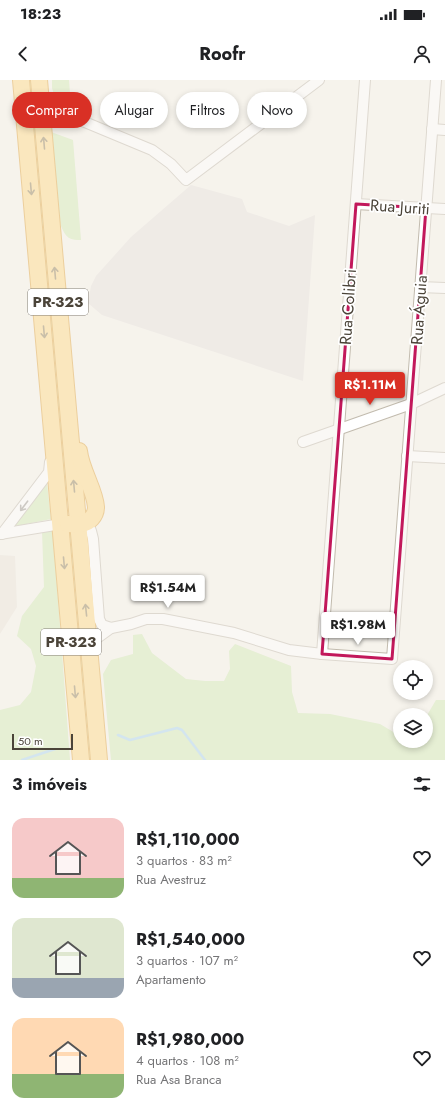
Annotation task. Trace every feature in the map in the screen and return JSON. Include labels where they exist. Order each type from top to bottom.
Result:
[{"type":"highway","name":"PR-323","points":[[21,80],[53,433]]},
{"type":"highway","name":"PR-323","points":[[39,80],[40,92]]},
{"type":"highway","name":"PR-323","points":[[43,128],[60,327],[80,461],[95,500],[96,509],[95,515],[74,524]]},
{"type":"highway","points":[[53,433],[68,520],[74,524]]},
{"type":"highway","name":"PR-323","points":[[74,524],[89,644],[99,760]]},
{"type":"highway","name":"PR-323","points":[[74,524],[81,760]]},
{"type":"street","points":[[92,125],[152,150],[171,164],[186,180],[319,80]]},
{"type":"street","name":"Rua Colibri","points":[[322,654],[365,80]]},
{"type":"street","name":"Rua Águia","points":[[322,654],[392,659],[436,80]]},
{"type":"street","points":[[432,130],[445,130]]},
{"type":"street","name":"Rua Juriti","points":[[356,204],[445,209]]},
{"type":"street","points":[[420,287],[445,288]]},
{"type":"street","points":[[303,442],[411,404],[445,388]]},
{"type":"street","points":[[1,534],[49,472],[53,433]]},
{"type":"street","points":[[407,456],[445,458]]},
{"type":"street","points":[[1,534],[74,524],[93,539],[98,619],[102,625],[111,628]]},
{"type":"street","points":[[89,644],[111,628],[146,619],[163,619],[234,633],[289,650],[322,654]]},
{"type":"highlighted area","points":[[356,204],[426,208],[392,659],[322,654]]},
{"type":"shaded area","points":[[191,185],[242,199],[247,212],[289,226],[315,215],[303,381],[102,315],[88,303],[91,286],[96,276],[131,237]]},
{"type":"shaded area","points":[[0,555],[15,556],[17,607],[0,634]]},
{"type":"green space","points":[[23,80],[31,80],[32,92],[24,92]]},
{"type":"green space","points":[[52,80],[69,80],[70,92],[53,92]]},
{"type":"green space","points":[[27,128],[35,128],[69,509],[48,370]]},
{"type":"green space","points":[[51,132],[73,140],[81,240],[73,239],[67,236],[60,223]]},
{"type":"green space","points":[[47,483],[51,519],[12,527]]},
{"type":"green space","points":[[42,531],[53,531],[70,760],[0,760],[0,710],[20,705],[31,692],[36,666],[31,649],[17,636],[22,616],[44,587]]},
{"type":"green space","points":[[67,531],[72,533],[93,760],[83,760]]},
{"type":"green space","points":[[142,634],[152,653],[186,679],[224,681],[230,669],[229,651],[235,644],[291,666],[292,692],[298,713],[330,714],[380,724],[393,732],[393,748],[433,748],[433,708],[431,708],[436,700],[445,700],[445,760],[111,760],[103,674],[111,660],[133,654],[133,635]]},
{"type":"waterway","points":[[118,735],[130,740],[177,728],[182,730],[205,760]]},
{"type":"waterway","points":[[22,760],[55,749]]}]
